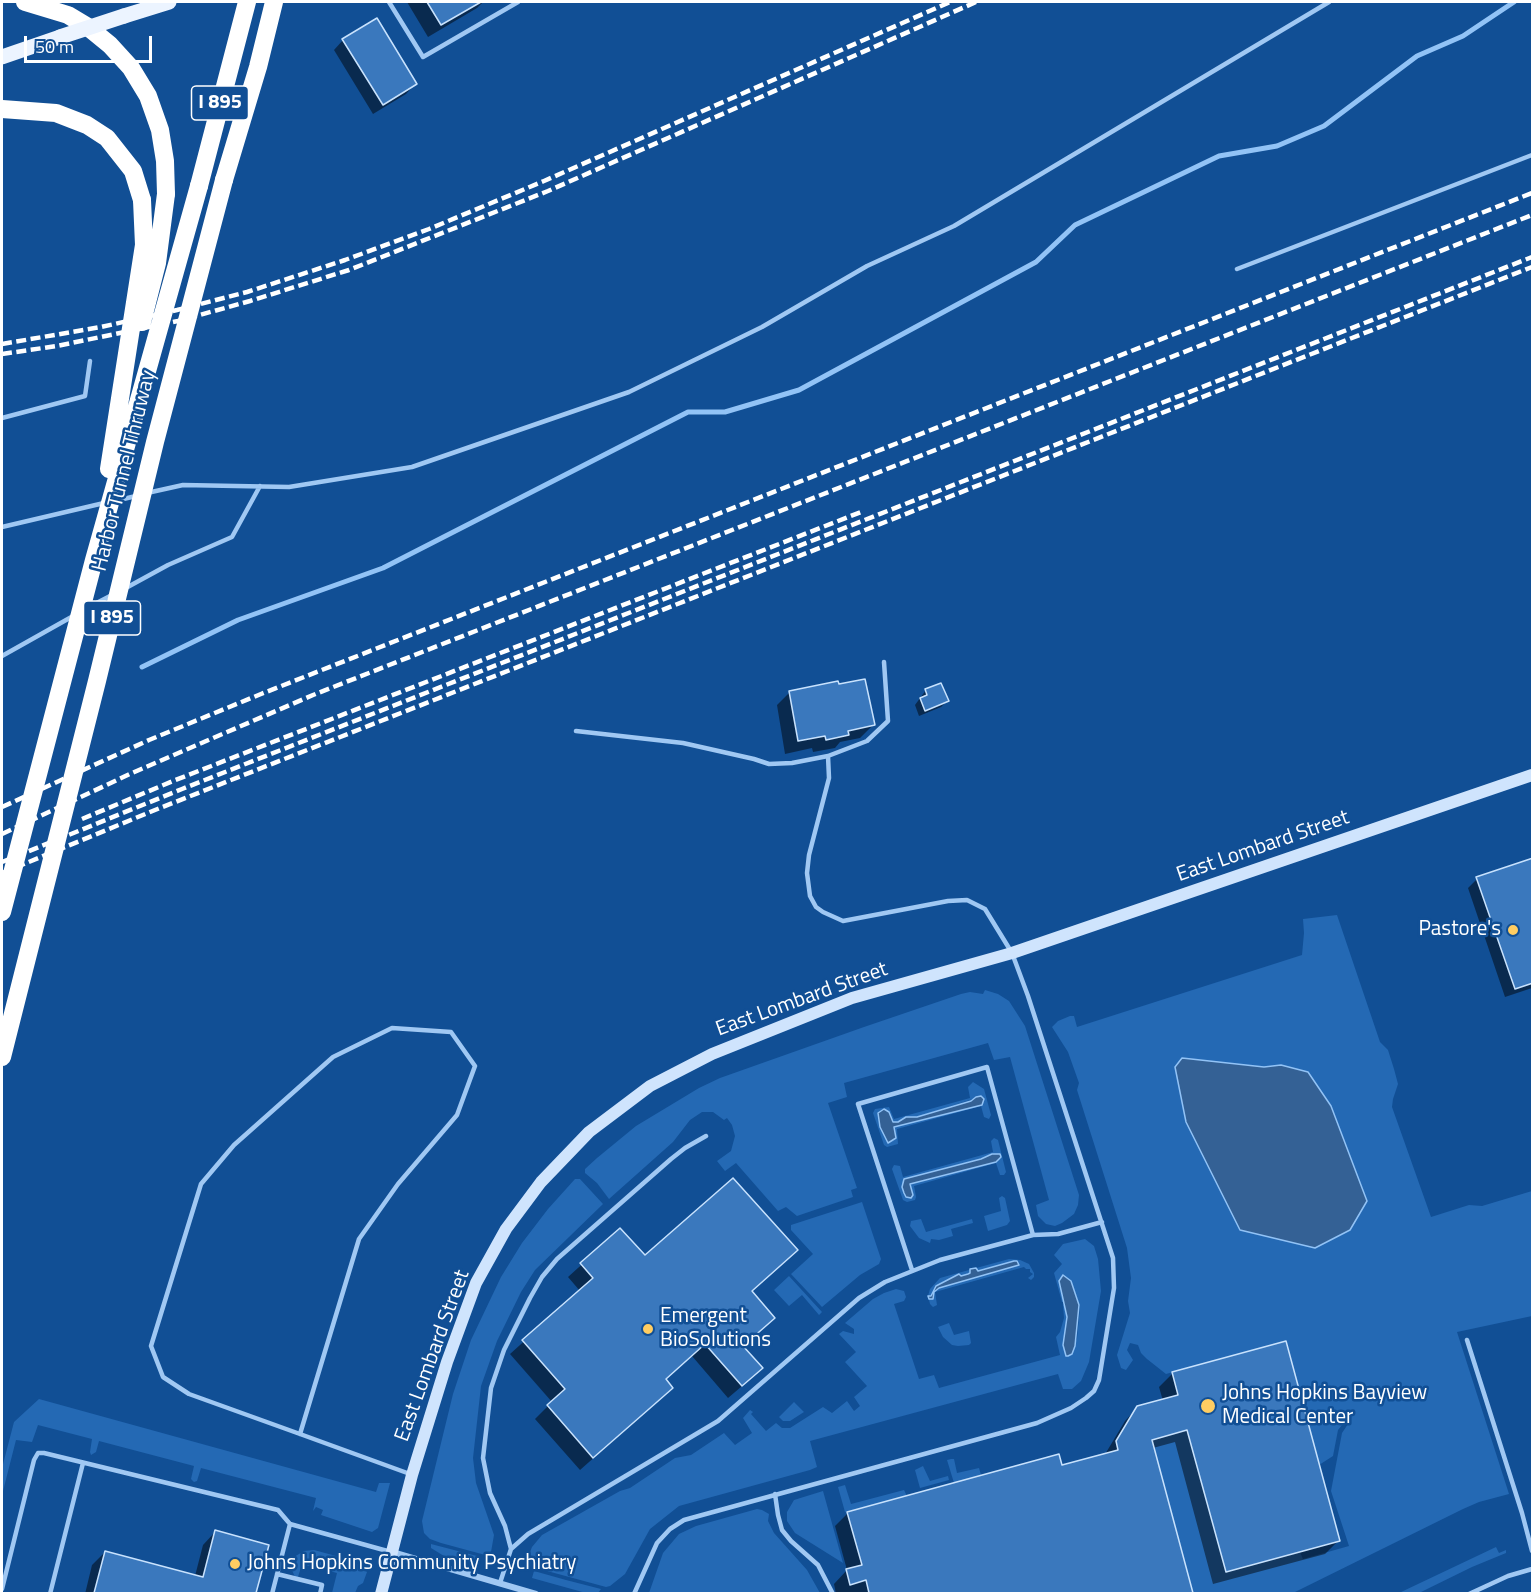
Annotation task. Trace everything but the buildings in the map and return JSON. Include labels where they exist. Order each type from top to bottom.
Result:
[{"type":"highway","points":[[25,2],[68,15],[88,27],[110,45],[131,68],[148,96],[160,130],[165,161],[166,194],[162,232],[151,292],[121,396]]},
{"type":"highway","name":"Harbor Tunnel Thruway","points":[[2,912],[94,560],[199,186],[247,2]]},
{"type":"highway","name":"Harbor Tunnel Thruway","points":[[2,1057],[155,442],[274,2]]},
{"type":"highway","points":[[2,109],[56,113],[87,125],[107,138],[133,171],[142,200],[144,245],[94,560]]},
{"type":"main road","points":[[2,57],[169,2]]},
{"type":"main road","name":"East Lombard Street","points":[[381,1593],[412,1474],[447,1362],[476,1283],[506,1230],[541,1182],[589,1132],[650,1086],[712,1054],[852,998],[1012,953],[1533,775]]},
{"type":"street","points":[[391,1552],[536,1593]]},
{"type":"lane","points":[[389,2],[423,57],[518,2]]},
{"type":"lane","points":[[2,527],[183,485],[289,487],[412,467],[629,392],[762,327],[867,266],[954,226],[1329,2]]},
{"type":"lane","points":[[1237,269],[1533,155]]},
{"type":"lane","points":[[2,418],[85,396],[90,361]]},
{"type":"lane","points":[[2,656],[168,565],[232,537],[260,486]]},
{"type":"lane","points":[[576,731],[683,743],[769,764],[792,763],[828,756],[867,741],[888,722],[884,662]]},
{"type":"lane","points":[[634,1593],[657,1543],[677,1523],[691,1517],[1037,1423],[1071,1408],[1086,1398],[1094,1390],[1099,1380],[1114,1288],[1113,1258],[1012,953],[985,909],[967,900],[948,901],[843,921],[816,907],[810,896],[807,873],[809,855],[829,778],[828,756]]},
{"type":"lane","points":[[300,1434],[359,1239],[398,1184],[457,1115],[475,1066],[451,1032],[392,1028],[333,1057],[234,1145],[201,1184],[151,1346],[163,1377],[189,1394],[300,1434],[412,1474]]},
{"type":"lane","points":[[912,1270],[858,1104],[987,1067],[1033,1235]]},
{"type":"lane","points":[[512,1549],[505,1526],[489,1493],[483,1458],[491,1388],[504,1350],[542,1277],[557,1258],[671,1159],[706,1136]]},
{"type":"lane","points":[[500,1583],[512,1549],[528,1534],[718,1420],[859,1298],[885,1282],[940,1260],[1033,1235],[1058,1234],[1102,1222]]},
{"type":"lane","points":[[1467,1340],[1533,1551]]},
{"type":"lane","points":[[2,1589],[34,1460],[38,1453],[278,1510],[290,1524],[391,1552]]},
{"type":"lane","points":[[50,1593],[83,1463]]},
{"type":"lane","points":[[775,1494],[777,1515],[782,1530],[818,1565],[833,1593]]},
{"type":"lane","points":[[272,1593],[290,1524]]},
{"type":"lane","points":[[1469,1593],[1508,1576],[1533,1569]]},
{"type":"lane","points":[[277,1574],[322,1585],[320,1593]]},
{"type":"shaded area","points":[[1337,915],[1380,1042],[1388,1050],[1394,1069],[1398,1084],[1392,1107],[1431,1217],[1469,1205],[1482,1206],[1532,1191],[1532,1316],[1457,1332],[1509,1494],[1463,1509],[1293,1593],[1193,1593],[1152,1440],[1187,1430],[1226,1572],[1300,1552],[1303,1559],[1349,1546],[1331,1491],[1342,1433],[1350,1421],[1347,1419],[1338,1430],[1333,1456],[1319,1465],[1286,1341],[1166,1374],[1141,1353],[1138,1345],[1130,1343],[1127,1350],[1133,1360],[1126,1370],[1121,1368],[1117,1355],[1130,1313],[1128,1301],[1131,1278],[1127,1248],[1077,1090],[1079,1083],[1068,1052],[1052,1027],[1058,1021],[1074,1016],[1077,1027],[1302,955],[1303,919]]},
{"type":"shaded area","points":[[985,990],[1009,1001],[1025,1026],[1079,1195],[1074,1214],[1062,1223],[1055,1226],[1046,1224],[1038,1216],[1036,1205],[1049,1200],[1010,1057],[994,1060],[988,1043],[844,1083],[847,1097],[828,1103],[857,1188],[851,1190],[853,1197],[797,1216],[786,1207],[778,1211],[736,1163],[725,1171],[717,1161],[731,1151],[735,1136],[727,1118],[724,1120],[713,1112],[702,1112],[690,1120],[673,1142],[609,1199],[597,1183],[585,1173],[585,1169],[636,1126],[720,1078],[961,994],[970,992],[983,994]]},
{"type":"shaded area","points":[[1182,1058],[1264,1067],[1281,1065],[1308,1072],[1331,1106],[1367,1201],[1350,1230],[1315,1248],[1240,1230],[1186,1122],[1175,1067]]},
{"type":"shaded area","points":[[973,1082],[984,1089],[991,1115],[989,1119],[984,1117],[981,1106],[897,1129],[898,1144],[887,1147],[884,1145],[873,1113],[875,1109],[889,1107],[894,1119],[970,1098],[968,1087]],"holes":[[[973,1099],[982,1105],[894,1127],[896,1138],[885,1138],[880,1127],[880,1125],[917,1117]]]},
{"type":"shaded area","points":[[981,1096],[984,1099],[982,1105],[894,1127],[896,1138],[888,1143],[880,1127],[878,1113],[884,1109],[889,1112],[893,1122],[898,1122],[906,1117],[917,1117]]},
{"type":"shaded area","points":[[994,1138],[998,1140],[1006,1172],[1004,1175],[1000,1175],[996,1163],[914,1186],[915,1200],[907,1202],[903,1200],[892,1169],[894,1165],[900,1166],[903,1177],[993,1152],[991,1141]],"holes":[[[992,1154],[996,1162],[910,1184],[913,1195],[902,1187],[948,1167]]]},
{"type":"shaded area","points":[[992,1154],[1000,1154],[1001,1157],[996,1162],[910,1184],[913,1195],[911,1198],[906,1197],[904,1193],[902,1187],[904,1179],[981,1159]]},
{"type":"shaded area","points":[[575,1179],[580,1179],[603,1204],[535,1270],[521,1292],[497,1341],[481,1386],[473,1458],[476,1483],[494,1535],[491,1552],[489,1556],[430,1539],[424,1533],[422,1521],[453,1394],[471,1340],[501,1277],[522,1243]]},
{"type":"shaded area","points":[[1002,1196],[1005,1198],[1010,1221],[1007,1225],[988,1231],[984,1216],[1001,1211],[999,1198]]},
{"type":"shaded area","points":[[862,1202],[881,1259],[879,1264],[860,1275],[822,1307],[791,1274],[813,1254],[791,1230],[791,1225]]},
{"type":"shaded area","points":[[921,1219],[926,1232],[972,1219],[973,1223],[951,1229],[953,1236],[939,1240],[931,1239],[930,1243],[919,1238],[910,1226],[911,1221]]},
{"type":"shaded area","points":[[1085,1239],[1094,1246],[1098,1259],[1101,1291],[1089,1362],[1081,1381],[1072,1389],[1063,1389],[1058,1374],[810,1441],[817,1467],[679,1506],[650,1529],[625,1574],[610,1586],[606,1587],[525,1565],[532,1547],[542,1535],[620,1491],[630,1488],[675,1458],[691,1455],[724,1433],[735,1445],[752,1433],[743,1418],[750,1410],[766,1431],[776,1423],[782,1428],[790,1428],[823,1407],[832,1413],[847,1401],[854,1411],[860,1406],[854,1397],[867,1386],[845,1362],[856,1352],[839,1334],[843,1331],[854,1334],[854,1329],[845,1323],[873,1299],[884,1293],[896,1289],[904,1291],[906,1297],[904,1301],[894,1304],[919,1379],[934,1375],[939,1388],[1060,1355],[1056,1337],[1064,1318],[1063,1305],[1065,1304],[1067,1323],[1063,1345],[1066,1355],[1077,1339],[1080,1306],[1071,1281],[1064,1295],[1065,1302],[1062,1302],[1054,1273],[1062,1264],[1054,1255],[1063,1244]]},
{"type":"shaded area","points":[[1009,1259],[1029,1264],[1034,1273],[1034,1277],[1031,1280],[1028,1278],[1033,1274],[1030,1269],[1024,1267],[935,1292],[937,1305],[933,1307],[930,1304],[928,1296],[930,1289],[940,1278]]},
{"type":"shaded area","points":[[1017,1261],[1019,1265],[939,1288],[934,1292],[933,1299],[929,1299],[928,1296],[931,1296],[936,1286],[959,1274],[961,1276],[970,1273],[970,1269],[976,1268],[978,1271]]},
{"type":"shaded area","points":[[1063,1275],[1071,1281],[1079,1305],[1075,1346],[1072,1354],[1068,1356],[1066,1356],[1063,1345],[1067,1317],[1059,1281]]},
{"type":"shaded area","points":[[789,1276],[822,1312],[819,1315],[802,1295],[789,1306],[774,1290]]},
{"type":"shaded area","points":[[949,1323],[954,1335],[969,1331],[971,1343],[969,1345],[952,1345],[943,1337],[938,1327]]},
{"type":"shaded area","points":[[39,1399],[376,1492],[379,1483],[390,1483],[378,1528],[372,1532],[321,1515],[323,1510],[316,1507],[313,1511],[316,1498],[201,1468],[197,1481],[194,1482],[191,1479],[194,1466],[99,1441],[96,1452],[91,1455],[92,1439],[38,1425],[32,1442],[16,1440],[2,1495],[2,1468],[14,1422]]},
{"type":"shaded area","points":[[794,1402],[804,1412],[790,1421],[783,1421],[779,1417]]},
{"type":"shaded area","points":[[954,1459],[957,1473],[979,1468],[981,1475],[954,1483],[947,1460]]},
{"type":"shaded area","points":[[923,1466],[930,1481],[948,1476],[949,1480],[920,1488],[915,1470]]},
{"type":"shaded area","points":[[845,1485],[851,1504],[904,1490],[907,1496],[845,1512],[838,1487]]},
{"type":"shaded area","points":[[823,1491],[843,1563],[795,1533],[787,1521],[787,1512],[794,1500]]},
{"type":"shaded area","points":[[757,1509],[769,1514],[768,1521],[774,1533],[807,1570],[820,1593],[649,1593],[663,1553],[679,1534],[696,1526]]},
{"type":"shaded area","points":[[431,1544],[477,1556],[476,1562],[444,1556],[431,1548]]},
{"type":"shaded area","points":[[1496,1547],[1499,1553],[1506,1550],[1506,1553],[1419,1593],[1399,1593]]},
{"type":"shaded area","points":[[314,1550],[347,1559],[363,1567],[367,1572],[363,1583],[358,1586],[355,1593],[332,1593],[337,1573],[302,1564],[298,1577],[295,1577],[291,1568],[294,1557],[304,1551]]},
{"type":"shaded area","points":[[534,1571],[601,1589],[598,1593],[586,1593],[532,1578]]},
{"type":"waterway","points":[[142,667],[238,620],[383,568],[688,412],[725,412],[799,390],[1036,262],[1075,225],[1219,156],[1277,146],[1324,126],[1417,56],[1463,36],[1514,2]]},
{"type":"railway","points":[[2,344],[101,327],[177,310],[247,292],[345,260],[429,229],[544,181],[950,2]]},
{"type":"railway","points":[[2,354],[57,346],[178,321],[349,270],[548,191],[976,2]]},
{"type":"railway","points":[[2,807],[149,740],[261,694],[1532,193]]},
{"type":"railway","points":[[2,834],[132,773],[313,695],[1532,215]]},
{"type":"railway","points":[[2,862],[1532,257]]},
{"type":"railway","points":[[2,873],[155,810],[1532,267]]},
{"type":"railway","points":[[82,819],[173,781],[861,512]]},
{"type":"place","name":"Pastore's","points":[[1513,930]]},
{"type":"place","name":"Emergent BioSolutions","points":[[648,1329]]},
{"type":"place","name":"Johns Hopkins Bayview Medical Center","points":[[1208,1406]]},
{"type":"place","name":"Johns Hopkins Community Psychiatry","points":[[235,1564]]}]
